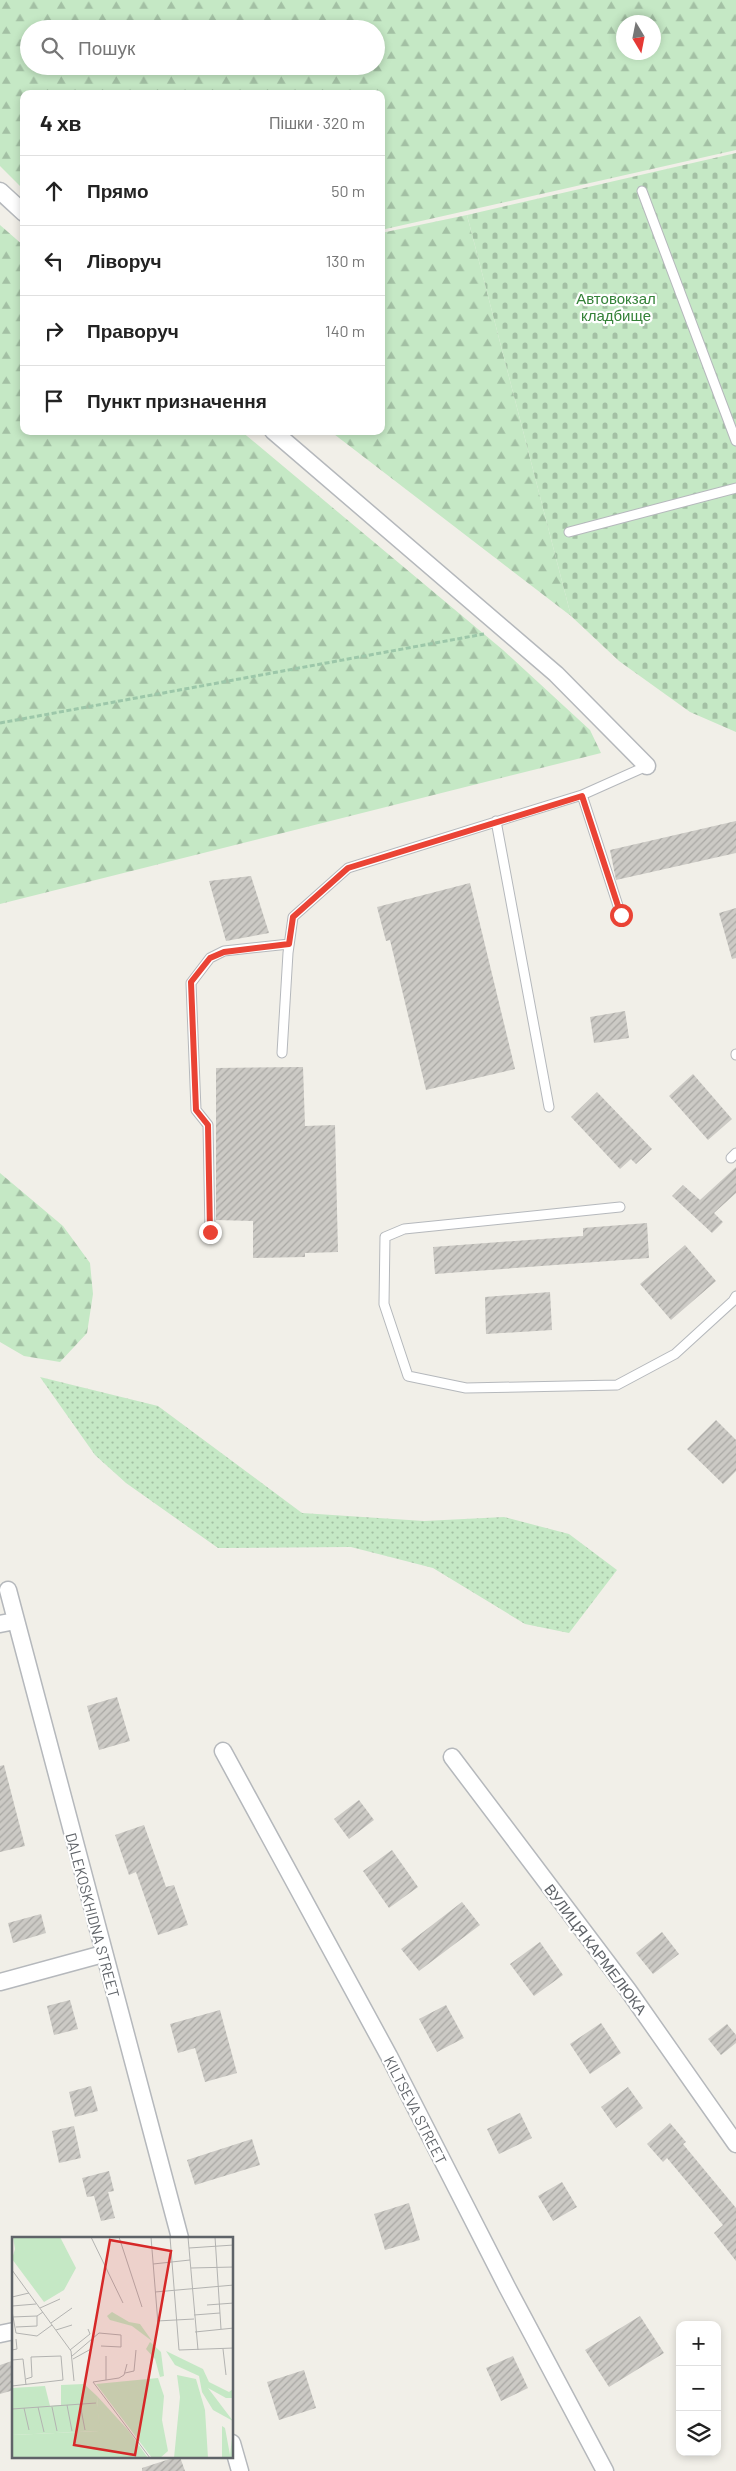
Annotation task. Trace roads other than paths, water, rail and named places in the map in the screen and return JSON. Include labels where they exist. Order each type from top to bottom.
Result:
[{"type":"street","points":[[0,191],[20,209]]},
{"type":"street","points":[[278,435],[556,674],[647,766]]},
{"type":"street","name":"DALEKOSKHIDNA STREET","points":[[8,1590],[7,1622],[103,1954],[180,2237]]},
{"type":"street","name":"KILTSEVA STREET","points":[[223,1751],[388,2056],[506,2287],[606,2471]]},
{"type":"street","name":"ВУЛИЦЯ КАРМЕЛЮКА","points":[[452,1757],[628,1990],[736,2144]]},
{"type":"street","points":[[0,1982],[103,1954]]},
{"type":"street","points":[[234,2450],[240,2471]]},
{"type":"lane","points":[[642,191],[736,441]]},
{"type":"lane","points":[[569,532],[736,488]]},
{"type":"lane","points":[[282,1053],[289,944],[293,917],[348,868],[582,796],[647,766]]},
{"type":"lane","points":[[582,796],[621,915]]},
{"type":"lane","points":[[496,821],[549,1107]]},
{"type":"lane","points":[[210,1232],[208,1125],[196,1110],[191,982],[210,958],[224,952],[289,944]]},
{"type":"lane","points":[[620,1208],[404,1229],[386,1237],[384,1304],[408,1376],[466,1388],[617,1385],[675,1354],[733,1301],[736,1296]]},
{"type":"park label","name":"Автовокзал кладбище","points":[[616,306]]}]
